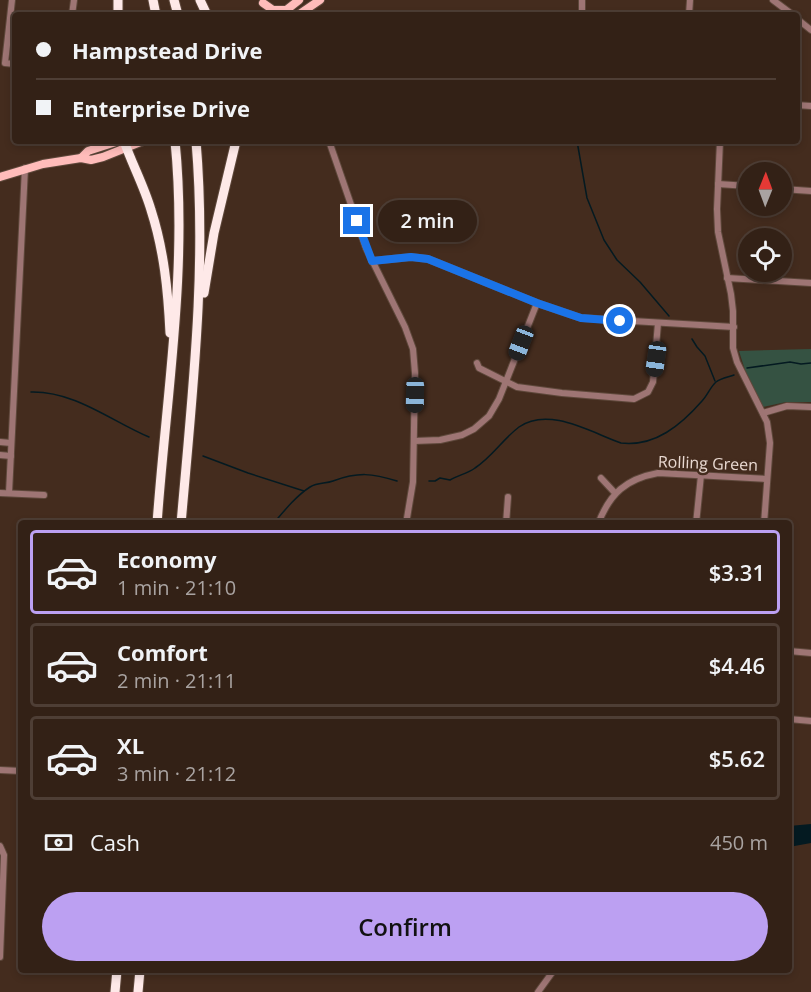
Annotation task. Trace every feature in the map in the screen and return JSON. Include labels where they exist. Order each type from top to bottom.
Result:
[{"type":"highway","points":[[157,520],[179,264],[179,204],[175,144]]},
{"type":"highway","points":[[181,520],[197,337],[200,240],[196,144]]},
{"type":"highway","points":[[197,337],[211,248],[235,144]]},
{"type":"highway","points":[[125,145],[147,198],[160,245],[167,287],[171,359]]},
{"type":"highway","points":[[115,992],[117,973]]},
{"type":"highway","points":[[138,992],[140,973]]},
{"type":"main road","points":[[283,12],[299,0]]},
{"type":"main road","points":[[302,12],[320,0]]},
{"type":"main road","points":[[262,1],[270,9],[279,12]]},
{"type":"main road","points":[[81,158],[88,151],[110,144]]},
{"type":"main road","points":[[0,177],[25,168],[81,158],[91,160],[125,145]]},
{"type":"street","points":[[12,0],[3,44],[5,63],[12,64]]},
{"type":"street","points":[[773,0],[790,12]]},
{"type":"street","points":[[330,144],[372,261],[405,327],[413,349],[414,441],[412,494],[407,520]]},
{"type":"street","points":[[720,144],[718,232],[731,294],[734,348],[737,362],[767,422],[770,443],[764,520]]},
{"type":"street","points":[[9,493],[25,168]]},
{"type":"street","points":[[718,184],[738,185]]},
{"type":"street","points":[[792,190],[811,191]]},
{"type":"street","points":[[372,261],[411,257],[428,259],[537,303],[581,318],[734,327]]},
{"type":"street","points":[[727,278],[811,283]]},
{"type":"street","points":[[414,441],[449,439],[474,429],[493,410],[537,303]]},
{"type":"street","points":[[477,363],[479,368],[517,387],[630,400],[639,398],[648,392],[653,382],[658,323]]},
{"type":"street","points":[[763,412],[787,406],[811,407]]},
{"type":"street","points":[[0,442],[11,443]]},
{"type":"street","points":[[0,455],[11,456]]},
{"type":"street","name":"Rolling Green","points":[[600,520],[615,494],[633,480],[658,472],[767,479]]},
{"type":"street","points":[[696,520],[701,475]]},
{"type":"street","points":[[601,478],[615,494]]},
{"type":"street","points":[[0,493],[44,495]]},
{"type":"street","points":[[506,520],[508,496]]},
{"type":"street","points":[[792,651],[811,653]]},
{"type":"street","points":[[792,719],[811,721]]},
{"type":"street","points":[[0,770],[18,771]]},
{"type":"street","points":[[0,846],[4,855],[0,957]]},
{"type":"street","points":[[538,992],[552,973]]},
{"type":"green space","points":[[811,349],[811,402],[786,402],[763,407],[745,370],[739,351]]},
{"type":"water","points":[[811,824],[811,843],[792,846],[792,826]]},
{"type":"waterway","points":[[578,144],[587,198],[604,240],[617,260],[640,282],[669,316]]},
{"type":"waterway","points":[[692,339],[705,356],[715,381]]},
{"type":"waterway","points":[[747,368],[790,362],[811,363]]},
{"type":"waterway","points":[[429,481],[440,478],[450,480],[472,470],[487,459],[519,427],[531,421],[557,420],[621,443],[645,442],[676,426],[704,399],[716,382],[734,375]]},
{"type":"waterway","points":[[31,392],[63,396],[149,437]]},
{"type":"waterway","points":[[203,456],[304,491]]},
{"type":"waterway","points":[[276,520],[290,504],[316,484],[365,475],[397,481]]},
{"type":"route","points":[[357,221],[372,261],[411,257],[428,259],[537,303],[581,318],[620,321]]}]
